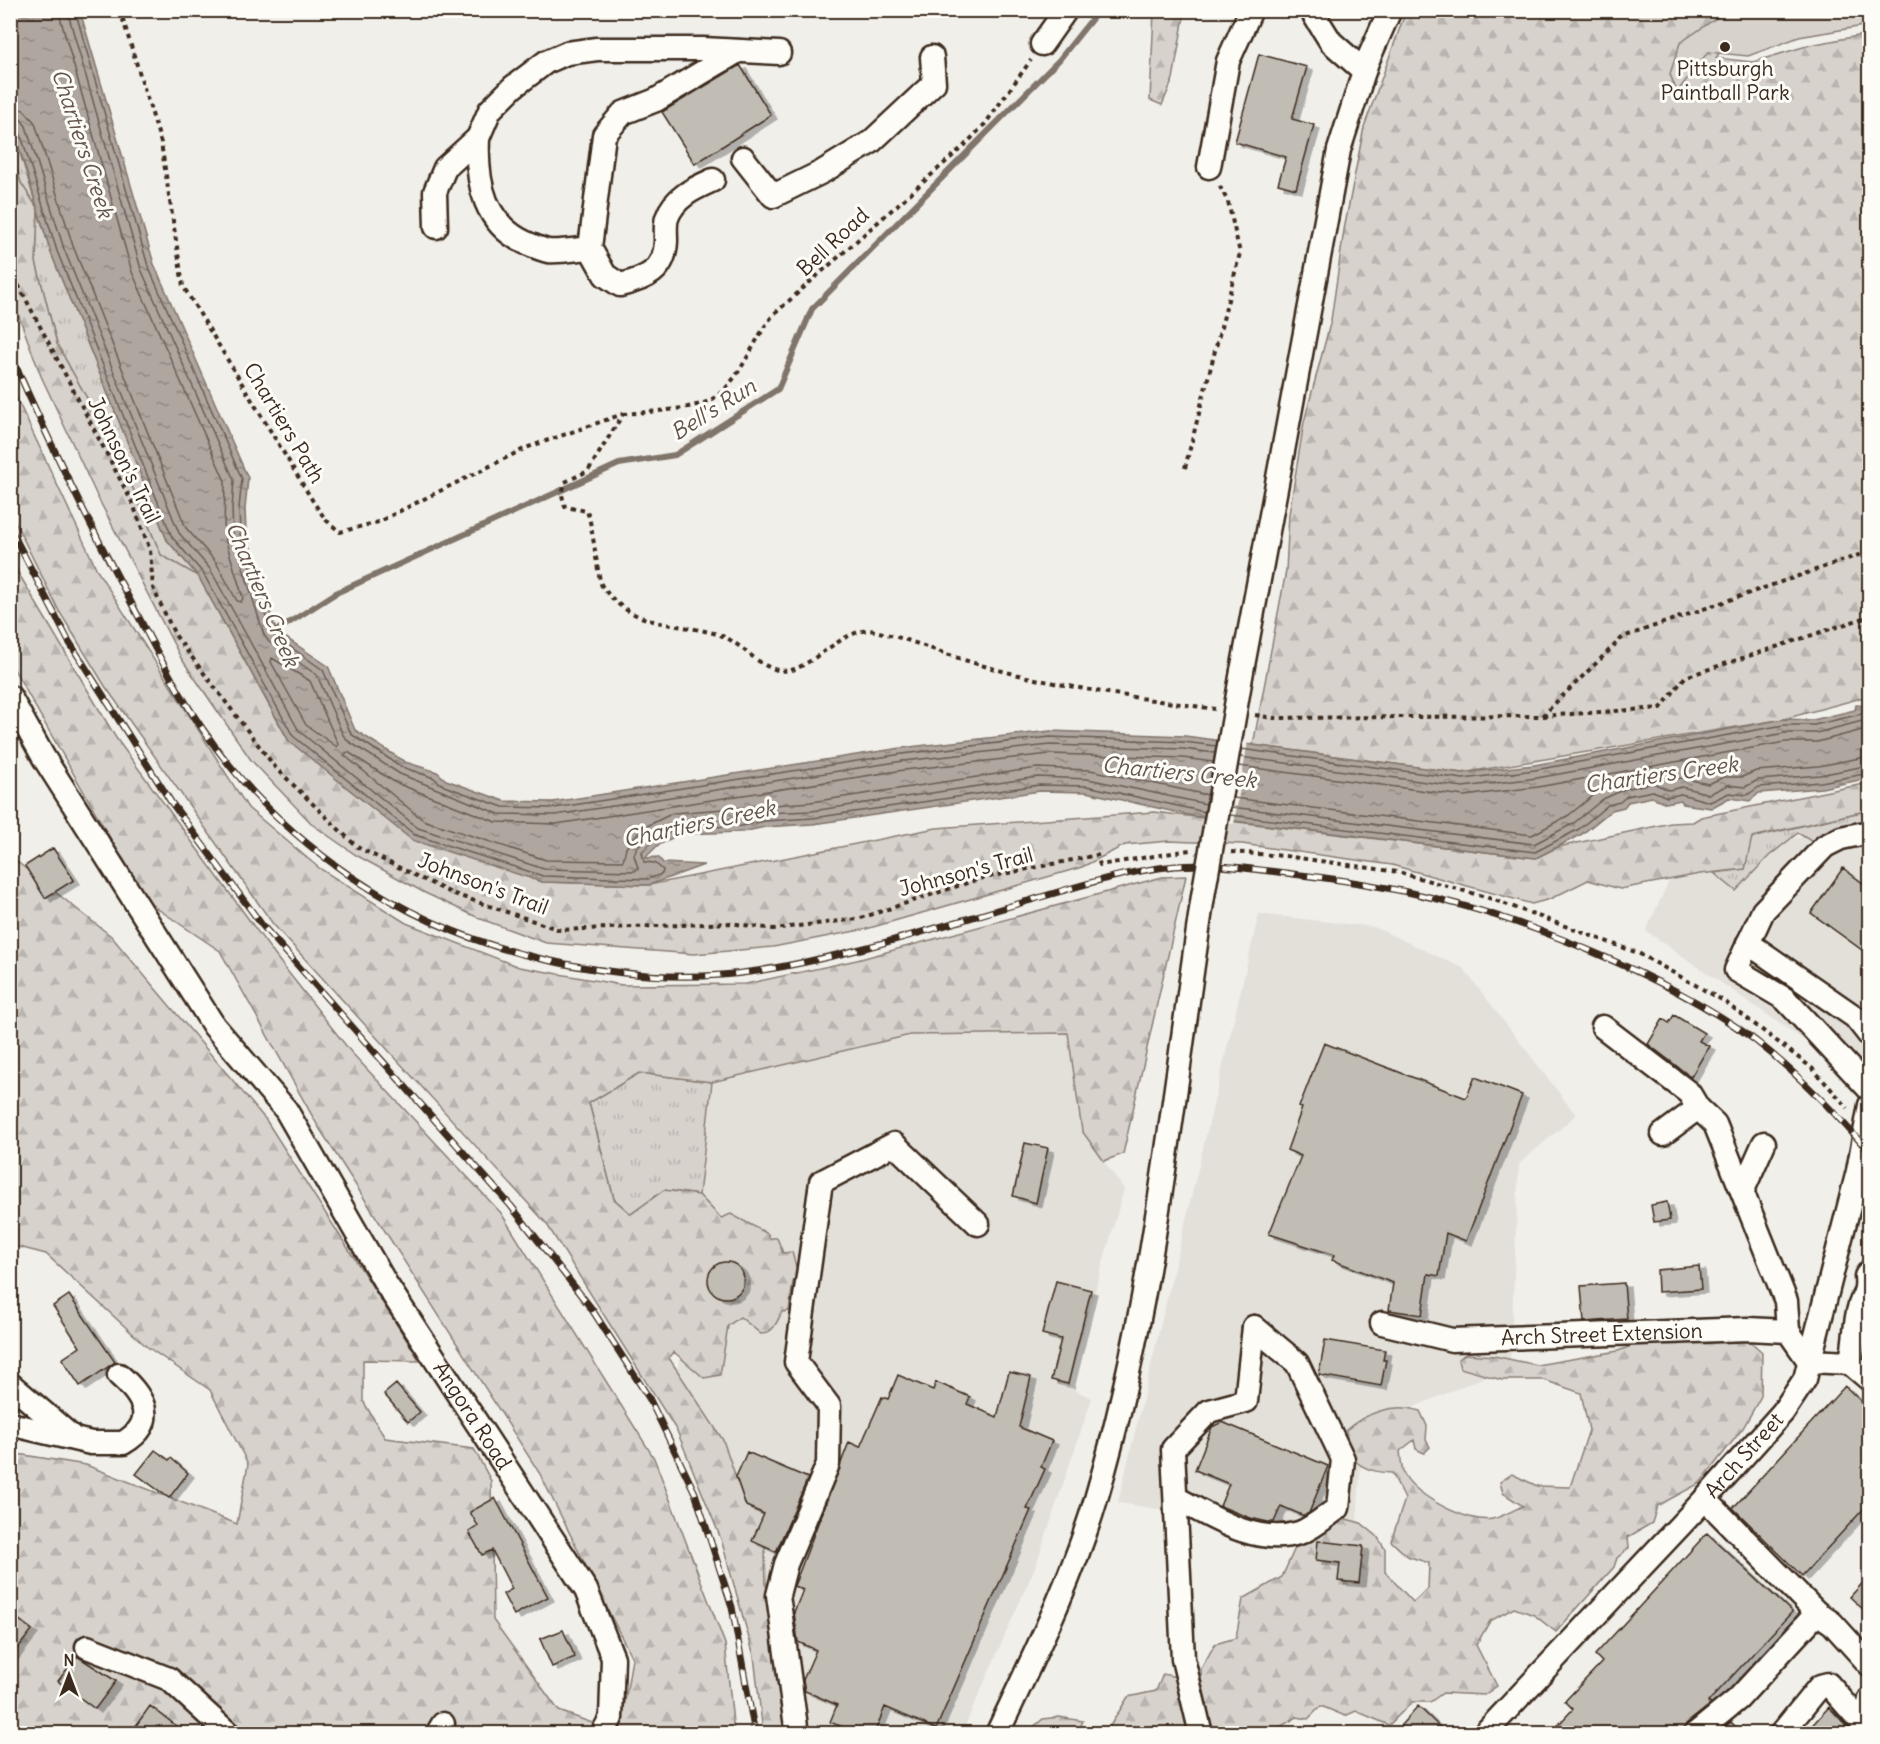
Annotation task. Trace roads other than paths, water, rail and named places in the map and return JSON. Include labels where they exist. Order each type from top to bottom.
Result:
[{"type":"street","points":[[1042,44],[1066,10]]},
{"type":"street","points":[[1209,167],[1228,61],[1251,10]]},
{"type":"street","points":[[1311,10],[1331,42],[1364,71]]},
{"type":"street","points":[[997,1734],[1047,1629],[1096,1501],[1127,1380],[1155,1219],[1203,896],[1242,671],[1339,150],[1364,71],[1390,10]]},
{"type":"street","points":[[590,248],[548,251],[514,238],[497,221],[483,197],[477,167],[478,138],[490,110],[513,87],[546,62],[567,53],[597,50],[779,53]]},
{"type":"street","points":[[713,180],[684,193],[667,218],[666,247],[660,267],[644,280],[620,285],[605,275],[590,248],[604,135],[623,112],[656,100],[738,51]]},
{"type":"street","points":[[743,158],[772,196],[822,172],[871,142],[934,83],[932,57]]},
{"type":"street","points":[[436,226],[435,192],[445,168],[478,138]]},
{"type":"street","name":"Angora Road","points":[[10,697],[44,758],[214,1026],[286,1110],[386,1284],[586,1590],[613,1658],[611,1718],[602,1734]]},
{"type":"street","points":[[1869,832],[1841,838],[1825,846],[1763,911],[1736,970],[1785,999],[1869,1090]]},
{"type":"street","points":[[1748,943],[1855,1017],[1869,1036]]},
{"type":"street","points":[[1603,1027],[1689,1094],[1698,1108],[1714,1124],[1743,1190],[1786,1301],[1788,1331],[1809,1361],[1857,1359]]},
{"type":"street","name":"Arch Street","points":[[1484,1734],[1705,1499],[1783,1412],[1805,1379],[1858,1171],[1869,1105]]},
{"type":"street","points":[[1663,1134],[1698,1108]]},
{"type":"street","points":[[1743,1190],[1764,1143]]},
{"type":"street","points":[[797,1734],[778,1595],[786,1564],[828,1464],[830,1406],[796,1362],[821,1182],[894,1144],[978,1224]]},
{"type":"street","points":[[1869,1271],[1866,1276],[1867,1292],[1858,1311],[1857,1359],[1869,1380]]},
{"type":"street","name":"Arch Street Extension","points":[[1382,1323],[1452,1340],[1748,1329],[1788,1331]]},
{"type":"street","points":[[1176,1498],[1239,1530],[1267,1535],[1299,1533],[1338,1508],[1343,1459],[1297,1363],[1254,1327],[1245,1401],[1209,1411],[1173,1449],[1183,1659],[1201,1734]]},
{"type":"street","points":[[10,1424],[91,1443],[123,1443],[143,1423],[145,1407],[136,1389],[119,1375]]},
{"type":"street","points":[[10,1384],[73,1437]]},
{"type":"street","points":[[1705,1499],[1817,1613],[1832,1623],[1869,1665]]},
{"type":"street","points":[[1695,1734],[1738,1699],[1817,1613]]},
{"type":"street","points":[[87,1647],[169,1680],[229,1734]]},
{"type":"street","points":[[1781,1734],[1820,1686],[1828,1684],[1865,1726],[1869,1699]]},
{"type":"water","name":"Chartiers Creek","points":[[10,11],[80,11],[154,264],[248,478],[245,509],[246,532],[276,631],[328,666],[355,730],[405,762],[437,772],[446,780],[504,801],[553,802],[901,748],[1050,731],[1185,736],[1462,773],[1534,765],[1784,719],[1813,720],[1855,710],[1856,705],[1869,706],[1869,778],[1822,788],[1759,793],[1750,801],[1729,798],[1711,808],[1683,804],[1681,800],[1666,803],[1652,797],[1628,802],[1624,807],[1612,810],[1582,834],[1536,858],[1193,816],[1086,792],[1040,791],[813,824],[765,827],[742,832],[679,834],[657,846],[645,858],[658,857],[663,863],[704,865],[649,885],[542,882],[412,840],[289,741],[198,576],[167,540],[51,253],[11,121]]},
{"type":"waterway","name":"Bell's Run","points":[[276,631],[336,593],[619,464],[675,455],[778,389],[812,309],[1059,60],[1099,10]]},
{"type":"railway","points":[[10,353],[79,502],[161,660],[202,728],[234,770],[269,809],[308,844],[350,876],[395,903],[442,926],[491,945],[568,965],[622,973],[703,976],[757,971],[824,958],[1098,881],[1156,868],[1191,865],[1222,866],[1343,880],[1457,904],[1531,927],[1665,985],[1721,1017],[1772,1054],[1816,1094],[1870,1153]]},
{"type":"railway","points":[[10,528],[68,640],[171,802],[262,925],[511,1206],[591,1308],[649,1398],[695,1493],[732,1607],[755,1734]]},
{"type":"place","name":"Pittsburgh Paintball Park","points":[[1725,47]]}]
